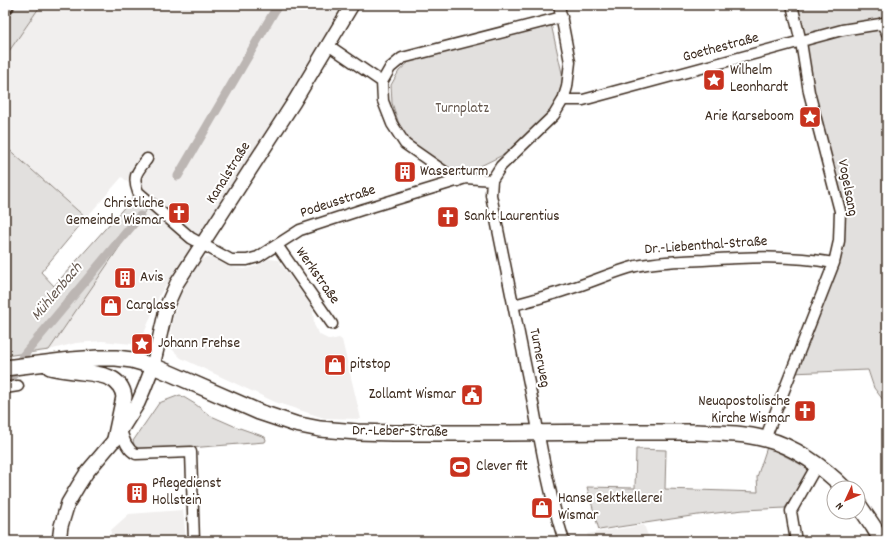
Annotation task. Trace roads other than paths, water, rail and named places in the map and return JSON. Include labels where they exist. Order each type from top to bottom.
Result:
[{"type":"main road","name":"Dr.-Leber-Straße","points":[[31,364],[84,359],[116,358],[132,360],[153,366],[259,412],[295,424],[357,432],[736,434],[766,439],[795,451],[818,465],[836,480]]},
{"type":"main road","points":[[5,368],[31,364],[100,374],[110,378],[121,388],[124,397],[118,434]]},
{"type":"main road","points":[[866,515],[882,541]]},
{"type":"street","name":"Kanalstraße","points":[[153,366],[167,305],[177,283],[294,102],[352,5]]},
{"type":"street","points":[[492,180],[501,166],[554,115],[563,100],[567,87],[570,62],[560,5]]},
{"type":"street","name":"Vogelsang","points":[[766,439],[834,263],[839,241],[840,211],[809,92],[801,42],[792,5]]},
{"type":"street","points":[[458,181],[405,144],[392,124],[383,101],[382,82],[390,68],[402,58],[562,17]]},
{"type":"street","points":[[885,23],[887,34]]},
{"type":"street","name":"Goethestraße","points":[[563,100],[583,100],[842,30],[885,23]]},
{"type":"street","points":[[328,45],[382,82]]},
{"type":"street","name":"Podeusstraße","points":[[147,159],[138,170],[135,178],[135,184],[138,192],[191,238],[231,260],[247,260],[258,257],[300,230],[466,178],[492,180]]},
{"type":"street","name":"Turnerweg","points":[[492,180],[491,195],[514,305],[549,488],[564,541]]},
{"type":"street","name":"Werkstraße","points":[[277,245],[332,324]]},
{"type":"street","name":"Dr.-Liebenthal-Straße","points":[[514,305],[570,289],[636,266],[657,262],[747,257],[781,257],[820,260],[834,263]]},
{"type":"street","points":[[59,541],[61,526],[68,503],[87,472],[118,434],[138,403],[153,366]]},
{"type":"street","points":[[5,388],[18,386]]},
{"type":"street","points":[[118,434],[136,454],[191,452],[194,541]]},
{"type":"street","points":[[796,541],[791,511],[818,465]]},
{"type":"waterway","name":"Mühlenbach","points":[[178,176],[278,5]]},
{"type":"waterway","name":"Mühlenbach","points":[[5,392],[23,356],[140,216]]},
{"type":"railway","points":[[5,20],[16,5]]},
{"type":"place","name":"Wilhelm Leonhardt","points":[[714,80]]},
{"type":"place","name":"Arie Karseboom","points":[[810,117]]},
{"type":"place","name":"Wasserturm","points":[[405,172]]},
{"type":"place","name":"Christliche Gemeinde Wismar","points":[[179,213]]},
{"type":"place","name":"Sankt Laurentius","points":[[448,217]]},
{"type":"place","name":"Avis","points":[[125,278]]},
{"type":"place","name":"Carglass","points":[[111,306]]},
{"type":"place","name":"Johann Frehse","points":[[142,344]]},
{"type":"place","name":"pitstop","points":[[335,365]]},
{"type":"place","name":"Zollamt Wismar","points":[[472,395]]},
{"type":"place","name":"Neuapostolische Kirche Wismar","points":[[805,411]]},
{"type":"place","name":"Clever fit","points":[[460,467]]},
{"type":"place","name":"Pflegedienst Hollstein","points":[[137,493]]},
{"type":"place","name":"Hanse Sektkellerei Wismar","points":[[542,508]]},
{"type":"park label","name":"Turnplatz","points":[[462,109]]}]
